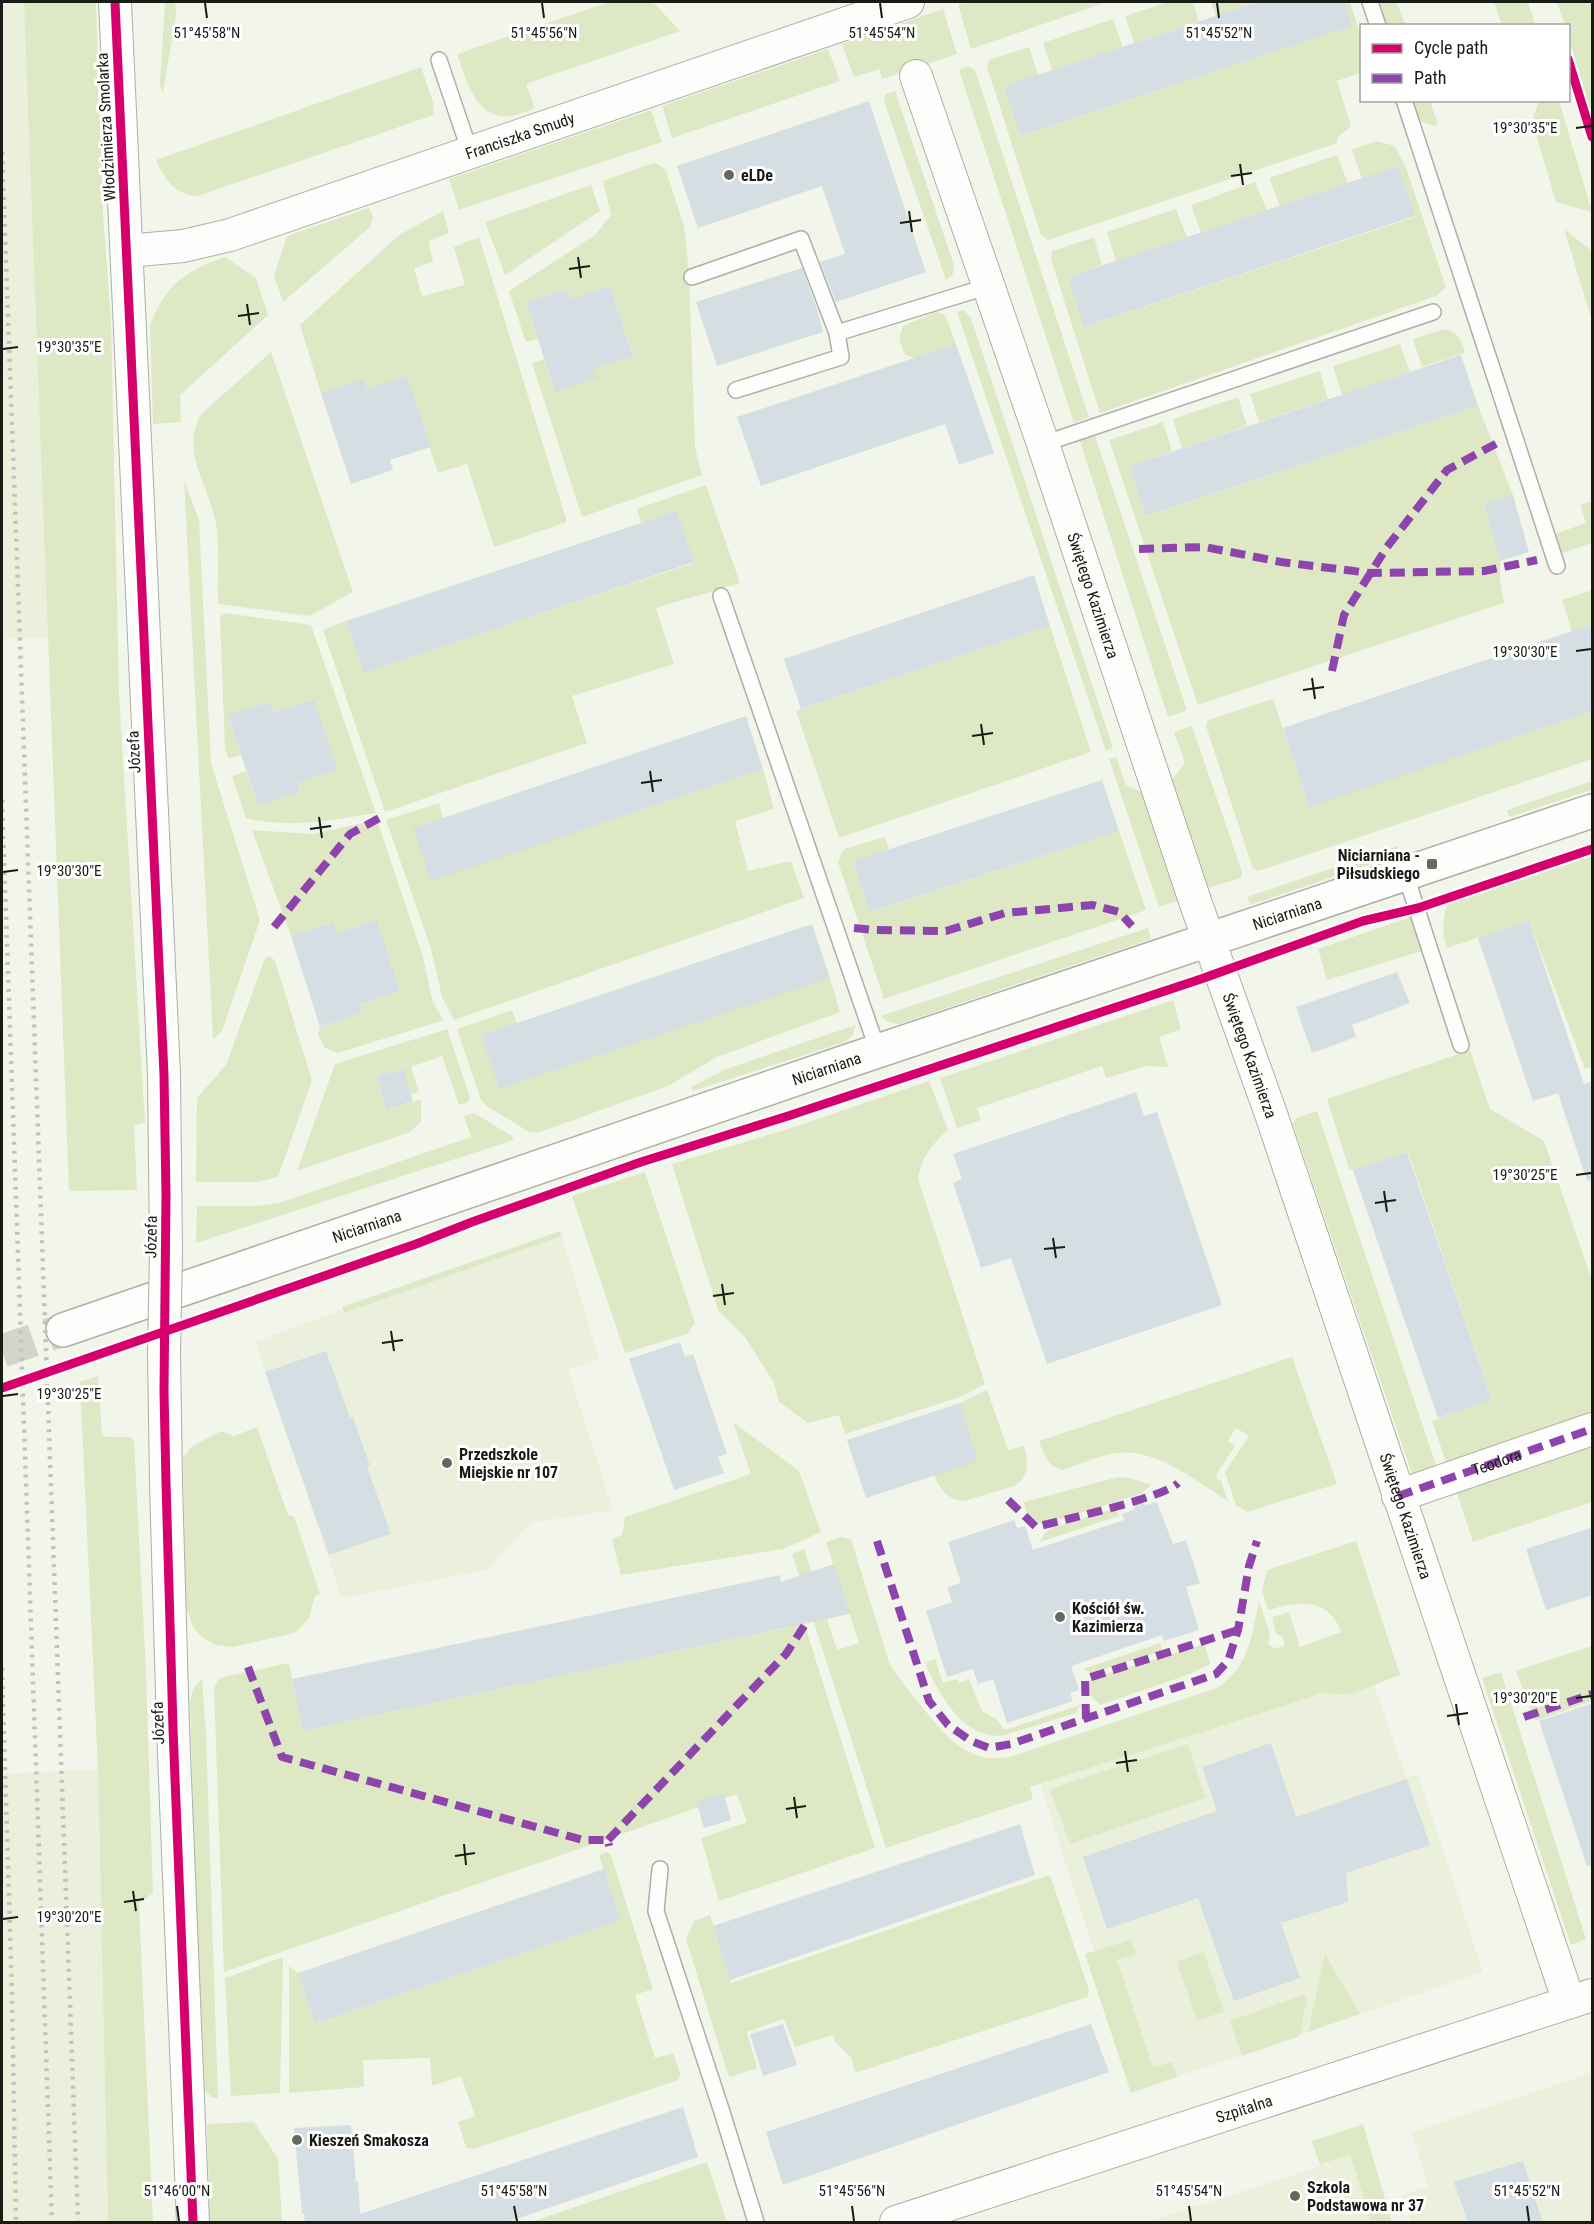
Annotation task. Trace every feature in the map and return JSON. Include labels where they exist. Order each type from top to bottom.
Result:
[{"type":"street","name":"Włodzimierza Smolarka","points":[[115,2],[127,251]]},
{"type":"street","name":"Franciszka Smudy","points":[[127,251],[183,246],[230,235],[908,2]]},
{"type":"street","name":"Świętego Kazimierza","points":[[916,76],[1209,940],[1272,1117],[1398,1496],[1581,1999]]},
{"type":"street","name":"Józefa","points":[[127,251],[164,1086],[165,1460],[173,1729],[193,2223]]},
{"type":"street","name":"Niciarniana","points":[[63,1330],[878,1051],[1593,811]]},
{"type":"street","name":"Teodora","points":[[1398,1496],[1593,1429]]},
{"type":"street","name":"Szpitalna","points":[[896,2223],[1581,1999]]},
{"type":"lane","points":[[1370,2],[1377,24]]},
{"type":"lane","points":[[439,60],[470,152]]},
{"type":"lane","points":[[1405,102],[1557,566]]},
{"type":"lane","points":[[692,277],[801,239],[837,333],[841,357],[736,390]]},
{"type":"lane","points":[[837,333],[989,286]]},
{"type":"lane","points":[[1042,444],[1433,312]]},
{"type":"lane","points":[[721,596],[878,1051]]},
{"type":"lane","points":[[1405,873],[1461,1045]]},
{"type":"lane","points":[[660,1869],[656,1911],[756,2223]]},
{"type":"shaded area","points":[[2,2],[24,2],[49,639],[2,639]]},
{"type":"shaded area","name":"Przedszkole Miejskie nr 107","points":[[562,1236],[599,1359],[568,1370],[613,1510],[531,1523],[487,1570],[342,1598],[255,1342],[339,1311],[344,1313]]},
{"type":"shaded area","points":[[1370,1674],[1407,1778],[1418,1774],[1483,1972],[1139,2090],[1040,1784]]},
{"type":"shaded area","points":[[98,1769],[108,2222],[2,2222],[2,1774]]},
{"type":"shaded area","points":[[1592,2073],[1592,2222],[1411,2222],[1402,2195],[1428,2186],[1412,2132]]},
{"type":"shaded area","name":"Szkola Podstawowa nr 37","points":[[1350,2154],[1371,2222],[1147,2222],[1309,2170]]},
{"type":"green space","points":[[24,2],[96,2],[103,214],[111,321],[119,694],[145,1123],[134,1125],[137,1190],[69,1191]]},
{"type":"green space","points":[[165,2],[175,2],[176,15],[163,92],[160,85]]},
{"type":"green space","points":[[609,2],[653,2],[680,31],[526,84],[535,108],[512,116],[500,116],[489,112],[474,97],[457,54]]},
{"type":"green space","points":[[966,2],[1107,2],[971,49],[958,4]]},
{"type":"green space","points":[[1168,2],[1193,2],[1199,21],[1134,43],[1125,16]]},
{"type":"green space","points":[[1211,2],[1258,2],[1216,16]]},
{"type":"green space","points":[[1344,2],[1350,2],[1360,34],[1360,73],[1337,81],[1351,126],[1338,137],[1337,143],[1048,240],[1041,235],[987,67],[989,60],[1029,47],[1038,75],[1022,136],[1351,26]]},
{"type":"green space","points":[[1378,2],[1397,2],[1405,24],[1386,24]]},
{"type":"green space","points":[[1494,2],[1528,2],[1535,24],[1502,24]]},
{"type":"green space","points":[[1557,2],[1592,2],[1592,116],[1570,41],[1570,24],[1565,24]]},
{"type":"green space","points":[[943,9],[957,54],[882,79],[879,69],[854,77],[842,44]]},
{"type":"green space","points":[[1113,19],[1123,47],[1052,70],[1043,43]]},
{"type":"green space","points":[[828,49],[840,81],[672,138],[662,106]]},
{"type":"green space","points":[[968,66],[975,70],[1089,417],[1074,423],[959,70]]},
{"type":"green space","points":[[421,67],[433,102],[434,115],[198,196],[177,190],[167,180],[156,160]]},
{"type":"green space","points":[[895,91],[954,265],[953,274],[946,280],[884,101],[886,94]]},
{"type":"green space","points":[[1412,102],[1430,102],[1438,125],[1433,126],[1421,121]]},
{"type":"green space","points":[[1539,102],[1559,102],[1592,212],[1556,202],[1532,121]]},
{"type":"green space","points":[[651,110],[662,142],[459,210],[449,179]]},
{"type":"green space","points":[[1376,141],[1395,146],[1407,170],[1446,287],[1436,296],[1100,413],[1051,259],[1052,251],[1094,237],[1102,265],[1068,277],[1085,327],[1415,217],[1398,167],[1362,179],[1352,150]]},
{"type":"green space","points":[[1337,155],[1348,183],[1280,206],[1269,178]]},
{"type":"green space","points":[[653,163],[666,171],[684,226],[689,273],[695,448],[702,475],[582,517],[532,363],[544,359],[555,391],[596,377],[593,369],[633,355],[610,286],[570,299],[567,289],[526,302],[538,339],[526,342],[509,291],[595,235],[611,215],[603,181]]},
{"type":"green space","points":[[1255,182],[1267,210],[1201,233],[1191,205]]},
{"type":"green space","points":[[591,185],[600,211],[505,275],[485,222]]},
{"type":"green space","points":[[369,208],[373,217],[370,227],[283,302],[274,275],[287,236]]},
{"type":"green space","points":[[1176,209],[1187,237],[1116,261],[1107,232]]},
{"type":"green space","points":[[443,211],[449,233],[429,241],[433,262],[414,268],[422,296],[465,285],[454,247],[479,237],[567,522],[494,547],[467,464],[438,473],[407,377],[367,389],[363,379],[321,393],[300,325],[399,235]]},
{"type":"green space","points":[[1564,229],[1592,251],[1592,321]]},
{"type":"green space","points":[[225,257],[256,278],[268,315],[180,395],[181,422],[153,424],[150,325],[156,311],[178,281],[198,268]]},
{"type":"green space","points":[[964,310],[971,318],[1113,748],[1106,751],[957,312]]},
{"type":"green space","points":[[936,312],[945,315],[956,344],[915,358],[905,355],[899,339],[903,326]]},
{"type":"green space","points":[[1444,329],[1459,337],[1465,353],[1422,367],[1413,339]]},
{"type":"green space","points":[[1400,344],[1410,372],[1342,395],[1333,366]]},
{"type":"green space","points":[[271,352],[353,592],[310,616],[219,604],[216,525],[195,456],[193,442],[202,413]]},
{"type":"green space","points":[[1320,371],[1328,399],[1259,422],[1250,394]]},
{"type":"green space","points":[[1238,397],[1247,426],[1182,448],[1173,419]]},
{"type":"green space","points":[[1478,406],[1513,495],[1484,504],[1500,561],[1504,603],[1198,705],[1109,440],[1163,422],[1172,451],[1130,466],[1147,516]]},
{"type":"green space","points":[[1094,433],[1187,710],[1168,717],[1079,438]]},
{"type":"green space","points":[[184,480],[199,520],[211,763],[260,920],[222,1031],[213,1039]]},
{"type":"green space","points":[[706,485],[740,583],[656,608],[674,664],[572,696],[587,743],[385,812],[323,630],[346,621],[364,672],[694,563],[677,512],[641,523],[637,509]]},
{"type":"green space","points":[[1592,501],[1592,543],[1562,553],[1555,534],[1586,523],[1580,505]]},
{"type":"green space","points":[[1592,590],[1592,624],[1572,631],[1562,600]]},
{"type":"green space","points":[[225,613],[311,625],[376,813],[327,821],[295,823],[246,818],[232,776],[246,771],[258,806],[300,792],[297,783],[337,769],[313,699],[274,712],[270,702],[228,715],[241,755],[229,759],[225,749],[220,617]]},
{"type":"green space","points":[[1050,626],[1091,752],[839,838],[796,711]]},
{"type":"green space","points":[[1273,699],[1309,806],[1592,711],[1592,759],[1258,871],[1253,869],[1206,726],[1208,720]]},
{"type":"green space","points":[[1192,726],[1242,872],[1241,878],[1205,889],[1169,784],[1185,763],[1174,732]]},
{"type":"green space","points":[[1116,757],[1126,785],[1145,794],[1180,900],[1159,907],[1109,759]]},
{"type":"green space","points":[[763,769],[774,809],[735,821],[748,871],[791,861],[804,898],[454,1020],[442,997],[431,949],[386,820],[439,803],[443,818],[431,880]]},
{"type":"green space","points":[[1592,781],[1592,790],[1509,817],[1507,810]]},
{"type":"green space","points":[[377,820],[423,957],[433,1003],[444,1020],[338,1053],[325,1048],[318,1035],[320,1027],[363,1013],[360,1004],[400,991],[377,920],[336,933],[332,922],[291,936],[252,830],[312,834]]},
{"type":"green space","points":[[1119,831],[1146,910],[884,999],[838,862],[844,849],[885,837],[889,849],[871,912]]},
{"type":"green space","points":[[1398,846],[1400,854],[1250,905],[1247,897]]},
{"type":"green space","points":[[1592,856],[1592,1067],[1585,1069],[1529,921],[1447,948],[1443,926],[1447,905]]},
{"type":"green space","points":[[1411,917],[1422,951],[1327,980],[1318,949]]},
{"type":"green space","points":[[1148,928],[1151,939],[899,1024],[888,1022],[881,1016]]},
{"type":"green space","points":[[270,956],[275,961],[312,1080],[278,1177],[257,1182],[196,1182],[197,1098],[226,1065],[265,958]]},
{"type":"green space","points":[[830,978],[840,1012],[717,1057],[668,1086],[537,1133],[529,1132],[481,1100],[457,1029],[512,1010],[517,1023]]},
{"type":"green space","points":[[1173,1000],[1181,1029],[1159,1037],[1168,1067],[1146,1066],[1106,1078],[1102,1066],[977,1108],[981,1120],[957,1128],[940,1078]]},
{"type":"green space","points":[[856,1025],[853,1035],[845,1042],[693,1091],[691,1087],[726,1069]]},
{"type":"green space","points":[[447,1029],[470,1097],[468,1102],[459,1105],[442,1056],[411,1067],[419,1092],[411,1094],[402,1068],[376,1076],[387,1110],[421,1099],[421,1122],[410,1132],[297,1171],[335,1064]]},
{"type":"green space","points":[[1470,1050],[1490,1109],[1544,1141],[1592,1280],[1592,1414],[1446,1462],[1432,1421],[1492,1399],[1408,1152],[1353,1170],[1349,1169],[1327,1099]]},
{"type":"green space","points":[[929,1081],[948,1130],[928,1152],[918,1179],[985,1384],[960,1397],[845,1434],[839,1415],[808,1423],[779,1402],[774,1383],[745,1337],[718,1310],[672,1164],[791,1128]]},
{"type":"green space","points":[[1317,1111],[1436,1465],[1412,1474],[1293,1124],[1296,1118]]},
{"type":"green space","points":[[474,1113],[512,1136],[514,1140],[196,1243],[197,1206],[256,1206],[279,1203],[471,1137],[464,1116]]},
{"type":"green space","points":[[645,1172],[695,1323],[687,1334],[625,1353],[572,1196]]},
{"type":"green space","points":[[560,1231],[562,1236],[344,1313],[342,1307]]},
{"type":"green space","points":[[1292,1357],[1337,1484],[1247,1512],[1236,1505],[1225,1472],[1249,1436],[1236,1428],[1228,1441],[1235,1446],[1216,1475],[1218,1481],[1221,1480],[1228,1501],[1161,1461],[1132,1453],[1110,1454],[1063,1470],[1054,1466],[1047,1459],[1039,1441]]},
{"type":"green space","points":[[98,1376],[102,1434],[105,1437],[131,1437],[134,1441],[146,1672],[153,1893],[139,1903],[153,2222],[108,2222],[98,1769],[80,1382]]},
{"type":"green space","points":[[987,1390],[1008,1450],[1024,1446],[1027,1457],[1025,1474],[1014,1486],[964,1501],[958,1500],[945,1493],[934,1475],[960,1403]]},
{"type":"green space","points":[[733,1422],[799,1471],[821,1532],[783,1549],[621,1575],[612,1539],[622,1535],[625,1517],[751,1474]]},
{"type":"green space","points":[[257,1427],[288,1515],[294,1516],[320,1594],[315,1596],[309,1618],[295,1633],[233,1647],[215,1645],[202,1637],[193,1627],[186,1607],[183,1458],[191,1447],[221,1431],[234,1436]]},
{"type":"green space","points":[[1592,1443],[1592,1502],[1473,1542],[1455,1488]]},
{"type":"green space","points":[[1118,1477],[1130,1478],[1151,1485],[1141,1494],[1045,1524],[1030,1516],[1026,1510],[1024,1502]]},
{"type":"green space","points":[[1116,1508],[1119,1516],[1040,1542],[1044,1534],[1052,1528]]},
{"type":"green space","points":[[841,1537],[851,1539],[889,1662],[904,1685],[950,1739],[960,1747],[984,1757],[1013,1756],[1217,1688],[1228,1679],[1243,1660],[1251,1639],[1259,1601],[1270,1634],[1268,1644],[1276,1649],[1285,1645],[1283,1638],[1276,1633],[1272,1617],[1289,1612],[1300,1647],[1341,1632],[1329,1613],[1311,1604],[1290,1605],[1268,1610],[1262,1590],[1267,1570],[1356,1541],[1400,1675],[1350,1693],[1316,1695],[1030,1787],[1033,1799],[886,1848],[792,1554],[804,1549],[837,1650],[859,1643],[826,1542]]},
{"type":"green space","points":[[802,1616],[875,1848],[719,1901],[701,1838],[747,1822],[737,1794],[224,1972],[214,1688],[219,1678],[289,1663],[303,1731],[791,1627]]},
{"type":"green space","points":[[1160,1643],[1162,1651],[1091,1673],[1083,1669]]},
{"type":"green space","points":[[1205,1644],[1210,1664],[1187,1675],[1100,1705],[1089,1694],[1088,1684],[1093,1678]]},
{"type":"green space","points":[[1592,1646],[1592,1701],[1535,1721],[1516,1671]]},
{"type":"green space","points":[[935,1659],[943,1683],[957,1679],[959,1683],[969,1679],[982,1711],[996,1719],[1005,1730],[1080,1705],[1076,1713],[1005,1735],[991,1735],[977,1731],[955,1713],[937,1688],[925,1663]]},
{"type":"green space","points":[[1501,1672],[1586,1939],[1571,1945],[1482,1678]]},
{"type":"green space","points":[[202,1679],[206,1734],[218,2098],[213,2098],[205,2091],[196,1909],[190,1702],[193,1689]]},
{"type":"green space","points":[[1188,1744],[1205,1798],[1070,1844],[1050,1789]]},
{"type":"green space","points":[[606,1852],[611,1855],[653,1989],[635,1995],[655,2058],[673,2053],[681,2075],[678,2080],[474,2149],[466,2147],[458,2122],[475,2116],[461,2076],[432,2086],[430,2058],[363,2060],[364,2087],[289,2093],[289,1966],[298,1973],[316,2024],[620,1920],[599,1855]]},
{"type":"green space","points":[[1050,1875],[1089,1990],[1087,1997],[855,2073],[851,2057],[836,2043],[833,2035],[795,2047],[784,2019],[747,2032],[757,2068],[730,2077],[728,2075],[686,1939],[694,1921],[710,1915],[731,1983]]},
{"type":"green space","points":[[1131,1940],[1136,1954],[1117,1960],[1153,2068],[1172,2062],[1177,2077],[1131,2093],[1085,1954]]},
{"type":"green space","points":[[1204,1952],[1224,2012],[1197,2020],[1177,1962]]},
{"type":"green space","points":[[1325,1954],[1360,2014],[1308,2032]]},
{"type":"green space","points":[[283,1957],[280,2093],[231,2096],[225,1978]]},
{"type":"green space","points":[[1303,1995],[1307,1998],[1300,2034],[1297,2037],[1242,2056],[1230,2021]]},
{"type":"green space","points":[[254,2122],[278,2159],[282,2222],[210,2222],[207,2124]]},
{"type":"green space","points":[[1363,2124],[1392,2222],[1371,2222],[1350,2154],[1320,2165],[1312,2141]]},
{"type":"green space","points":[[707,2162],[727,2222],[531,2222]]},
{"type":"building","points":[[1258,2],[1344,2],[1352,26],[1021,136],[1004,86]]},
{"type":"building","points":[[869,101],[926,272],[836,302],[820,262],[845,254],[822,186],[698,228],[677,166]]},
{"type":"building","points":[[1398,166],[1415,216],[1084,327],[1068,277]]},
{"type":"building","points":[[802,268],[823,332],[717,366],[696,302]]},
{"type":"building","points":[[610,286],[633,356],[593,369],[597,378],[555,392],[526,302],[567,289],[570,299]]},
{"type":"building","points":[[956,344],[994,453],[959,465],[945,424],[761,486],[737,417]]},
{"type":"building","points":[[1461,355],[1478,406],[1146,516],[1129,466]]},
{"type":"building","points":[[407,376],[431,447],[390,460],[393,470],[351,484],[321,393],[363,379],[367,389]]},
{"type":"building","points":[[1513,495],[1529,552],[1500,561],[1484,504]]},
{"type":"building","points":[[677,511],[694,562],[364,673],[346,621]]},
{"type":"building","points":[[1034,575],[1050,626],[801,709],[784,659]]},
{"type":"building","points":[[1593,624],[1593,711],[1309,807],[1283,728]]},
{"type":"building","points":[[314,699],[338,770],[297,783],[300,792],[258,806],[228,715],[270,702],[274,712]]},
{"type":"building","points":[[746,716],[763,769],[431,881],[413,828]]},
{"type":"building","points":[[1102,780],[1119,831],[870,912],[853,861]]},
{"type":"building","points":[[377,920],[400,991],[360,1004],[363,1013],[320,1027],[291,936],[333,922],[336,933]]},
{"type":"building","points":[[1529,921],[1584,1084],[1593,1081],[1593,1180],[1587,1181],[1558,1093],[1533,1101],[1478,938]]},
{"type":"building","points":[[812,924],[830,978],[499,1089],[481,1035]]},
{"type":"building","points":[[1397,972],[1410,1003],[1352,1025],[1356,1037],[1312,1053],[1296,1007]]},
{"type":"building","points":[[403,1068],[413,1101],[387,1110],[376,1076]]},
{"type":"building","points":[[1136,1092],[1144,1116],[1157,1112],[1222,1305],[1047,1364],[1011,1258],[981,1268],[953,1183],[962,1179],[953,1154]]},
{"type":"building","points":[[1407,1152],[1492,1400],[1438,1418],[1353,1170]]},
{"type":"building","points":[[680,1342],[685,1357],[693,1354],[727,1454],[718,1457],[724,1473],[674,1490],[629,1359]]},
{"type":"building","points":[[326,1351],[350,1418],[353,1417],[370,1466],[367,1467],[391,1534],[329,1555],[265,1372]]},
{"type":"building","points":[[960,1403],[978,1461],[866,1498],[847,1440]]},
{"type":"building","name":"Kościół św. Kazimierza","points":[[1138,1501],[1146,1505],[1157,1502],[1173,1544],[1186,1540],[1200,1583],[1186,1587],[1199,1630],[1164,1641],[1162,1635],[1071,1666],[1079,1690],[1070,1693],[1073,1701],[1007,1723],[993,1679],[978,1684],[973,1669],[947,1677],[926,1611],[952,1602],[947,1587],[961,1583],[948,1542],[1014,1520],[1017,1528],[1025,1526],[1033,1550],[1124,1520],[1122,1514],[1133,1510]]},
{"type":"building","points":[[1593,1527],[1593,1595],[1546,1610],[1526,1549]]},
{"type":"building","points":[[834,1564],[850,1614],[303,1731],[292,1679],[780,1575],[781,1582]]},
{"type":"building","points":[[1593,1703],[1593,1865],[1587,1866],[1539,1721]]},
{"type":"building","points":[[1271,1743],[1296,1817],[1407,1779],[1430,1845],[1346,1873],[1348,1902],[1281,1923],[1300,1978],[1234,2001],[1198,1898],[1107,1929],[1083,1857],[1217,1811],[1202,1767]]},
{"type":"building","points":[[724,1793],[731,1820],[704,1828],[696,1801]]},
{"type":"building","points":[[1020,1824],[1035,1875],[730,1980],[713,1926]]},
{"type":"building","points":[[604,1869],[621,1920],[315,2024],[298,1973]]},
{"type":"building","points":[[783,2024],[797,2065],[763,2076],[750,2034]]},
{"type":"building","points":[[1091,2024],[1109,2072],[783,2185],[766,2132]]},
{"type":"building","points":[[683,2107],[698,2157],[504,2223],[305,2223],[304,2214],[302,2214],[294,2128],[351,2125],[360,2214]]},
{"type":"building","points":[[1523,2161],[1543,2223],[1468,2223],[1454,2182]]},
{"type":"tunnel","points":[[2,1351],[63,1330]]},
{"type":"railway","points":[[2,152],[78,2222]]},
{"type":"railway","points":[[2,800],[52,2222]]},
{"type":"railway","points":[[2,1668],[16,2222]]},
{"type":"marked path","points":[[1332,671],[1344,615],[1387,547],[1447,470],[1501,441]]},
{"type":"marked path","points":[[1139,549],[1205,547],[1281,562],[1370,573],[1484,571],[1537,560]]},
{"type":"marked path","points":[[274,927],[350,834],[381,817]]},
{"type":"marked path","points":[[854,928],[946,931],[1005,913],[1093,905],[1119,912],[1132,926]]},
{"type":"marked path","points":[[1398,1496],[1592,1429]]},
{"type":"marked path","points":[[1008,1500],[1036,1527],[1133,1502],[1169,1489],[1178,1483]]},
{"type":"marked path","points":[[877,1541],[929,1701],[948,1725],[971,1741],[989,1748],[1011,1744],[1216,1674],[1228,1661],[1238,1630],[1249,1566],[1257,1541]]},
{"type":"marked path","points":[[608,1840],[786,1654],[808,1620]]},
{"type":"marked path","points":[[1086,1719],[1085,1679],[1238,1630]]},
{"type":"marked path","points":[[248,1667],[282,1757],[583,1840],[608,1840],[609,1846]]},
{"type":"marked path","points":[[1524,1717],[1592,1694]]},
{"type":"cycle path","points":[[115,2],[164,1075],[166,1483],[173,1729],[193,2222]]},
{"type":"cycle path","points":[[1570,66],[1592,137]]},
{"type":"cycle path","points":[[2,1388],[416,1244],[641,1162],[788,1116],[1201,979],[1363,921],[1418,908],[1592,849]]},
{"type":"place","name":"eLDe","points":[[729,175]]},
{"type":"place","name":"Niciarniana - Piłsudskiego","points":[[1432,864]]},
{"type":"place","name":"Przedszkole Miejskie nr 107","points":[[447,1463]]},
{"type":"place","name":"Kościół św. Kazimierza","points":[[1060,1617]]},
{"type":"place","name":"Kieszeń Smakosza","points":[[297,2140]]},
{"type":"place","name":"Szkola Podstawowa nr 37","points":[[1295,2196]]}]
